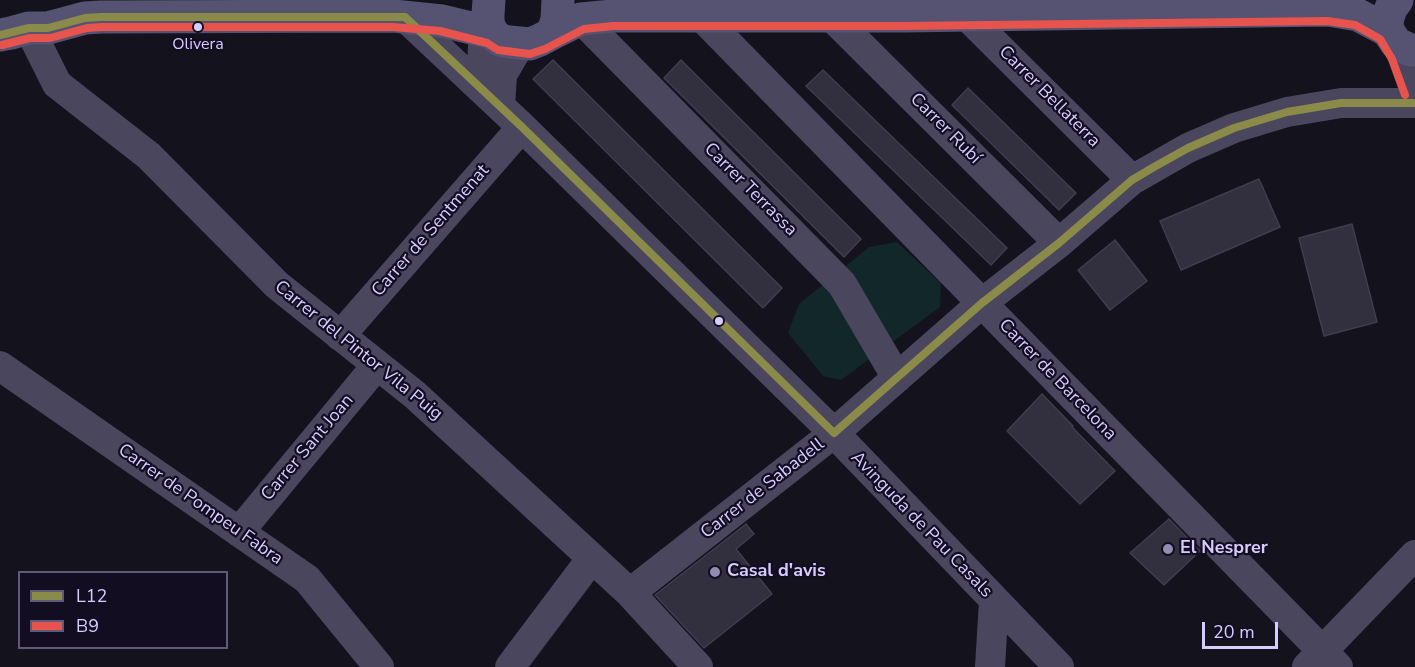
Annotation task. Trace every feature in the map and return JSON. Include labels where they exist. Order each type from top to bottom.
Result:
[{"type":"street","points":[[489,0],[488,23],[506,38]]},
{"type":"street","points":[[21,21],[48,28],[85,18],[101,17],[405,17],[442,21],[530,44],[540,40],[564,17],[1328,10],[1358,15],[1399,31],[1402,55],[1415,91]]},
{"type":"street","name":"Carrer Bellaterra","points":[[966,15],[1132,180]]},
{"type":"street","name":"Carrer de Barcelona","points":[[701,16],[982,303],[1322,662]]},
{"type":"street","name":"Carrer Rubí","points":[[831,16],[1059,243]]},
{"type":"street","name":"Avinguda de Pau Casals","points":[[405,17],[522,127],[834,433],[1059,667]]},
{"type":"street","name":"Carrer Terrassa","points":[[564,17],[842,284],[897,378]]},
{"type":"street","name":"Carrer del Pintor Vila Puig","points":[[21,21],[57,84],[149,156],[277,285],[415,395],[630,593],[698,667]]},
{"type":"street","points":[[500,106],[506,38]]},
{"type":"street","name":"Carrer de Sabadell","points":[[630,593],[834,433],[982,303],[1059,243],[1132,180],[1188,148],[1234,128],[1287,112],[1341,103],[1415,103]]},
{"type":"street","name":"Carrer de Sentmenat","points":[[340,336],[522,127]]},
{"type":"street","name":"Carrer Sant Joan","points":[[239,532],[377,365]]},
{"type":"street","name":"Carrer de Pompeu Fabra","points":[[0,366],[308,579],[379,667]]},
{"type":"street","points":[[1322,662],[1415,555]]},
{"type":"street","points":[[510,667],[592,558]]},
{"type":"street","points":[[990,667],[994,601]]},
{"type":"green space","points":[[897,242],[941,283],[940,307],[841,380],[823,376],[788,333],[799,304],[869,247]]},
{"type":"building","points":[[553,60],[782,288],[763,308],[533,79]]},
{"type":"building","points":[[681,60],[861,239],[844,257],[664,78]]},
{"type":"building","points":[[823,70],[1007,248],[991,265],[806,86]]},
{"type":"building","points":[[968,88],[1076,193],[1059,210],[952,105]]},
{"type":"building","points":[[1259,179],[1280,227],[1181,270],[1160,221]]},
{"type":"building","points":[[1352,224],[1377,322],[1324,336],[1299,238]]},
{"type":"building","points":[[1115,240],[1147,281],[1110,310],[1078,270]]},
{"type":"building","points":[[1042,394],[1115,471],[1080,504],[1007,431]]},
{"type":"building","name":"El Nesprer","points":[[1169,519],[1200,551],[1164,585],[1130,553]]},
{"type":"building","name":"Casal d'avis","points":[[746,524],[754,534],[736,549],[772,594],[704,648],[655,595]]},
{"type":"transit line","name":"L12","points":[[0,35],[29,28],[48,28],[85,18],[101,17],[405,17],[522,127],[834,433],[982,303],[1059,243],[1132,180],[1154,167],[1188,148],[1234,128],[1287,112],[1341,103],[1415,103]]},
{"type":"transit line","name":"B9","points":[[2,45],[30,38],[50,38],[87,28],[101,27],[393,27],[440,31],[487,43],[498,50],[530,54],[584,29],[613,26],[903,26],[1327,21],[1355,25],[1380,39],[1392,59],[1405,95]]},
{"type":"place","name":"Olivera","points":[[198,27]]},
{"type":"place","name":"El Nesprer","points":[[1168,549]]},
{"type":"place","name":"Casal d'avis","points":[[715,572]]}]
